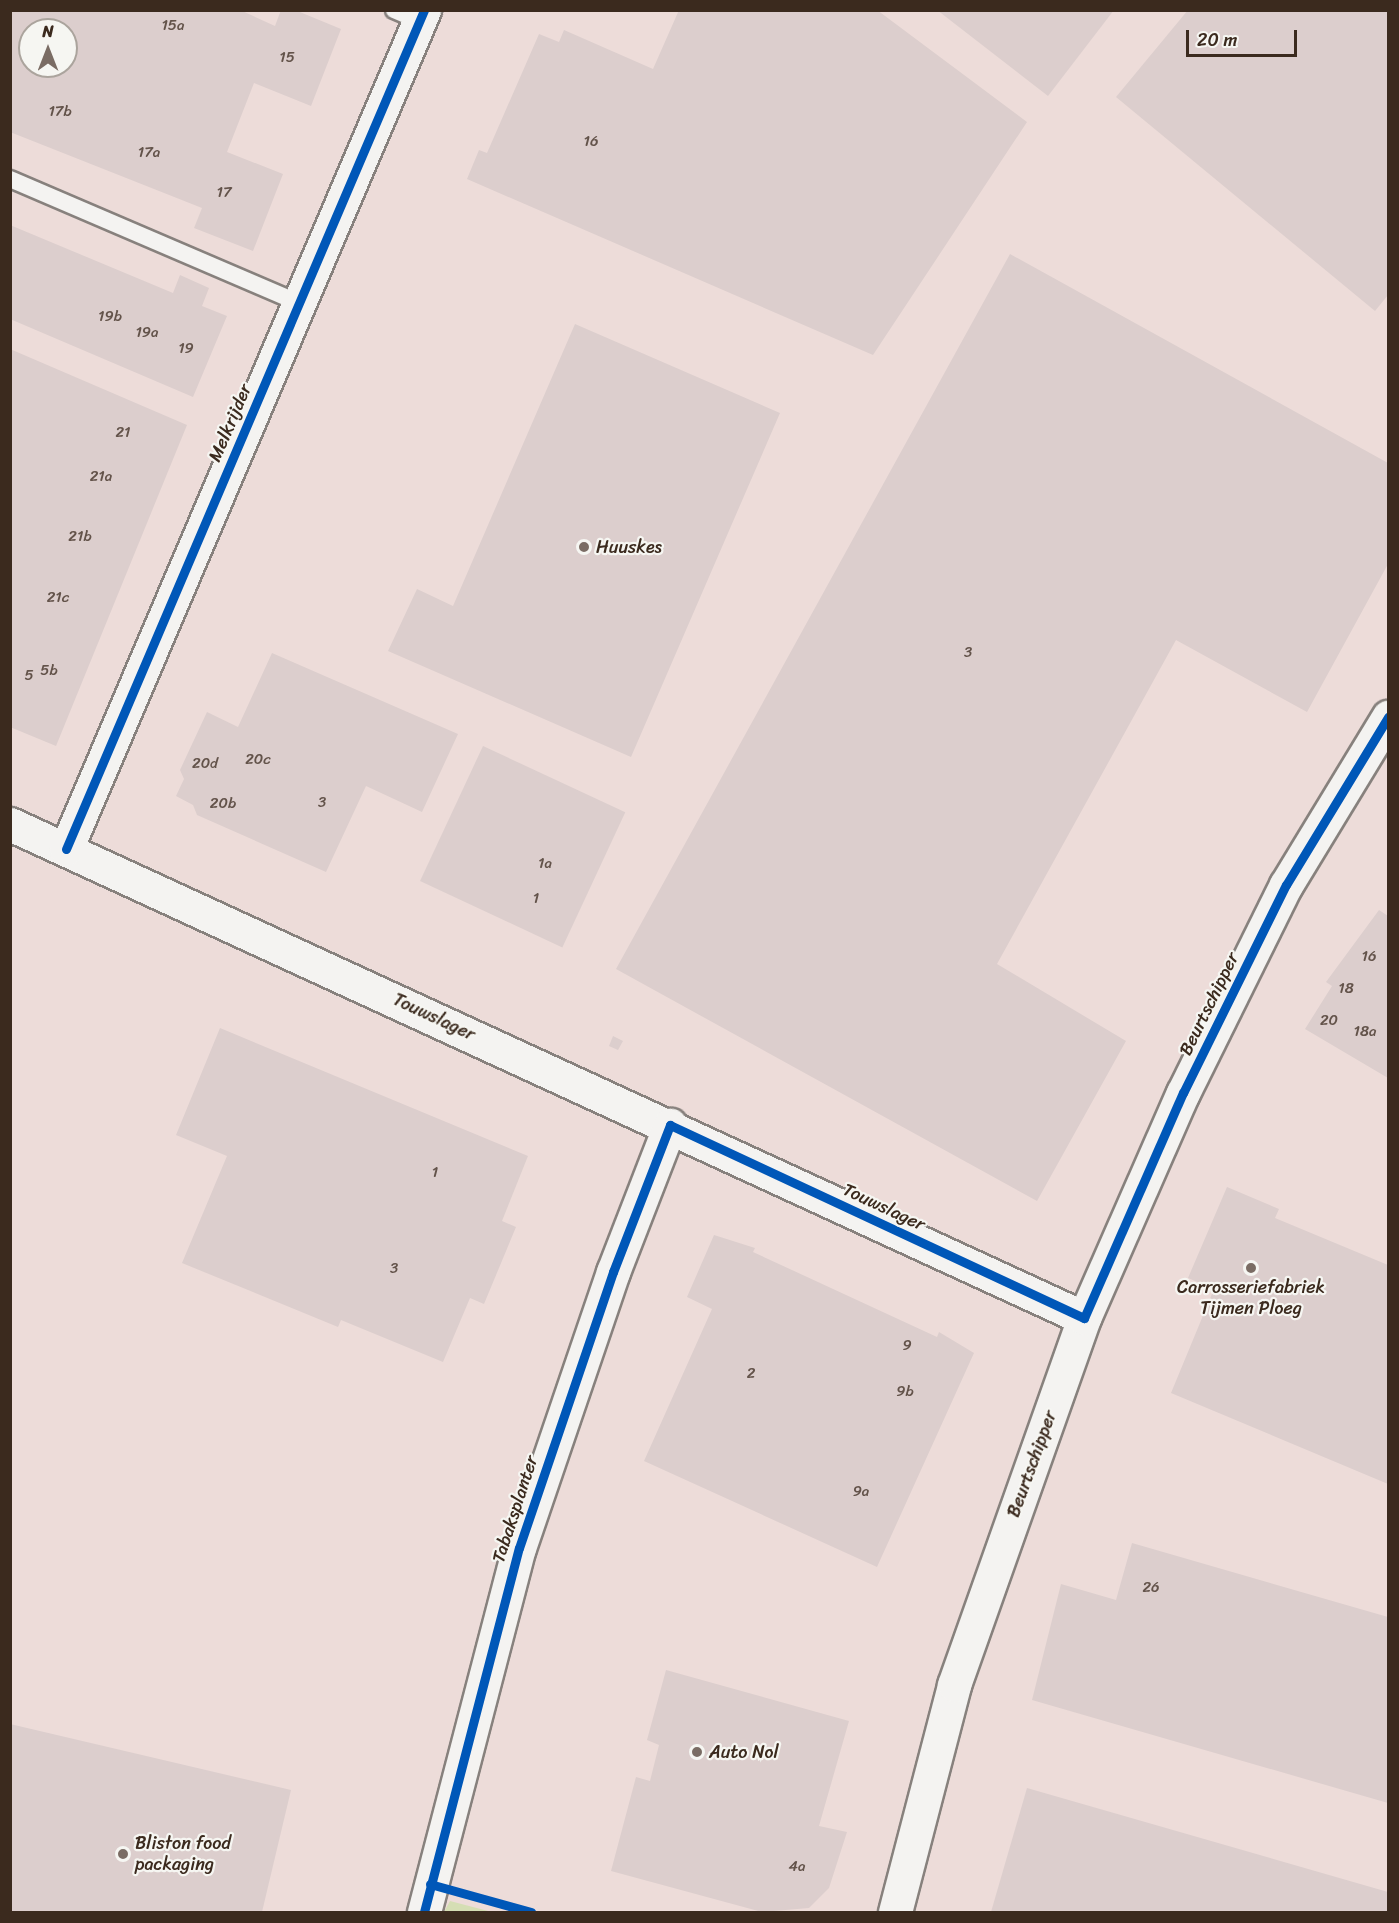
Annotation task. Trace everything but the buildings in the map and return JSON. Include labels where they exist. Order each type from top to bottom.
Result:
[{"type":"street","name":"Melkrijder","points":[[66,849],[299,303],[413,14]]},
{"type":"street","name":"Beurtschipper","points":[[895,1912],[954,1685],[1084,1318],[1184,1093],[1286,885],[1389,717]]},
{"type":"street","name":"Touwslager","points":[[10,824],[670,1125],[1084,1318]]},
{"type":"street","name":"Tabaksplanter","points":[[424,1912],[519,1548],[612,1272],[670,1125]]},
{"type":"lane","points":[[10,179],[299,303]]},
{"type":"shaded area","points":[[11,11],[1388,11],[1388,1912],[11,1912]]},
{"type":"green space","points":[[450,1901],[492,1912],[444,1912]]},
{"type":"cycle path","points":[[66,849],[424,10]]},
{"type":"cycle path","points":[[424,1912],[519,1548],[613,1272],[670,1125],[1084,1318],[1183,1093],[1286,885],[1388,717]]},
{"type":"cycle path","points":[[430,1884],[531,1912]]},
{"type":"place","name":"Huuskes","points":[[584,547]]},
{"type":"place","name":"Carrosseriefabriek Tijmen Ploeg","points":[[1251,1268]]},
{"type":"place","name":"Auto Nol","points":[[697,1752]]},
{"type":"place","name":"Bliston food packaging","points":[[123,1854]]}]
